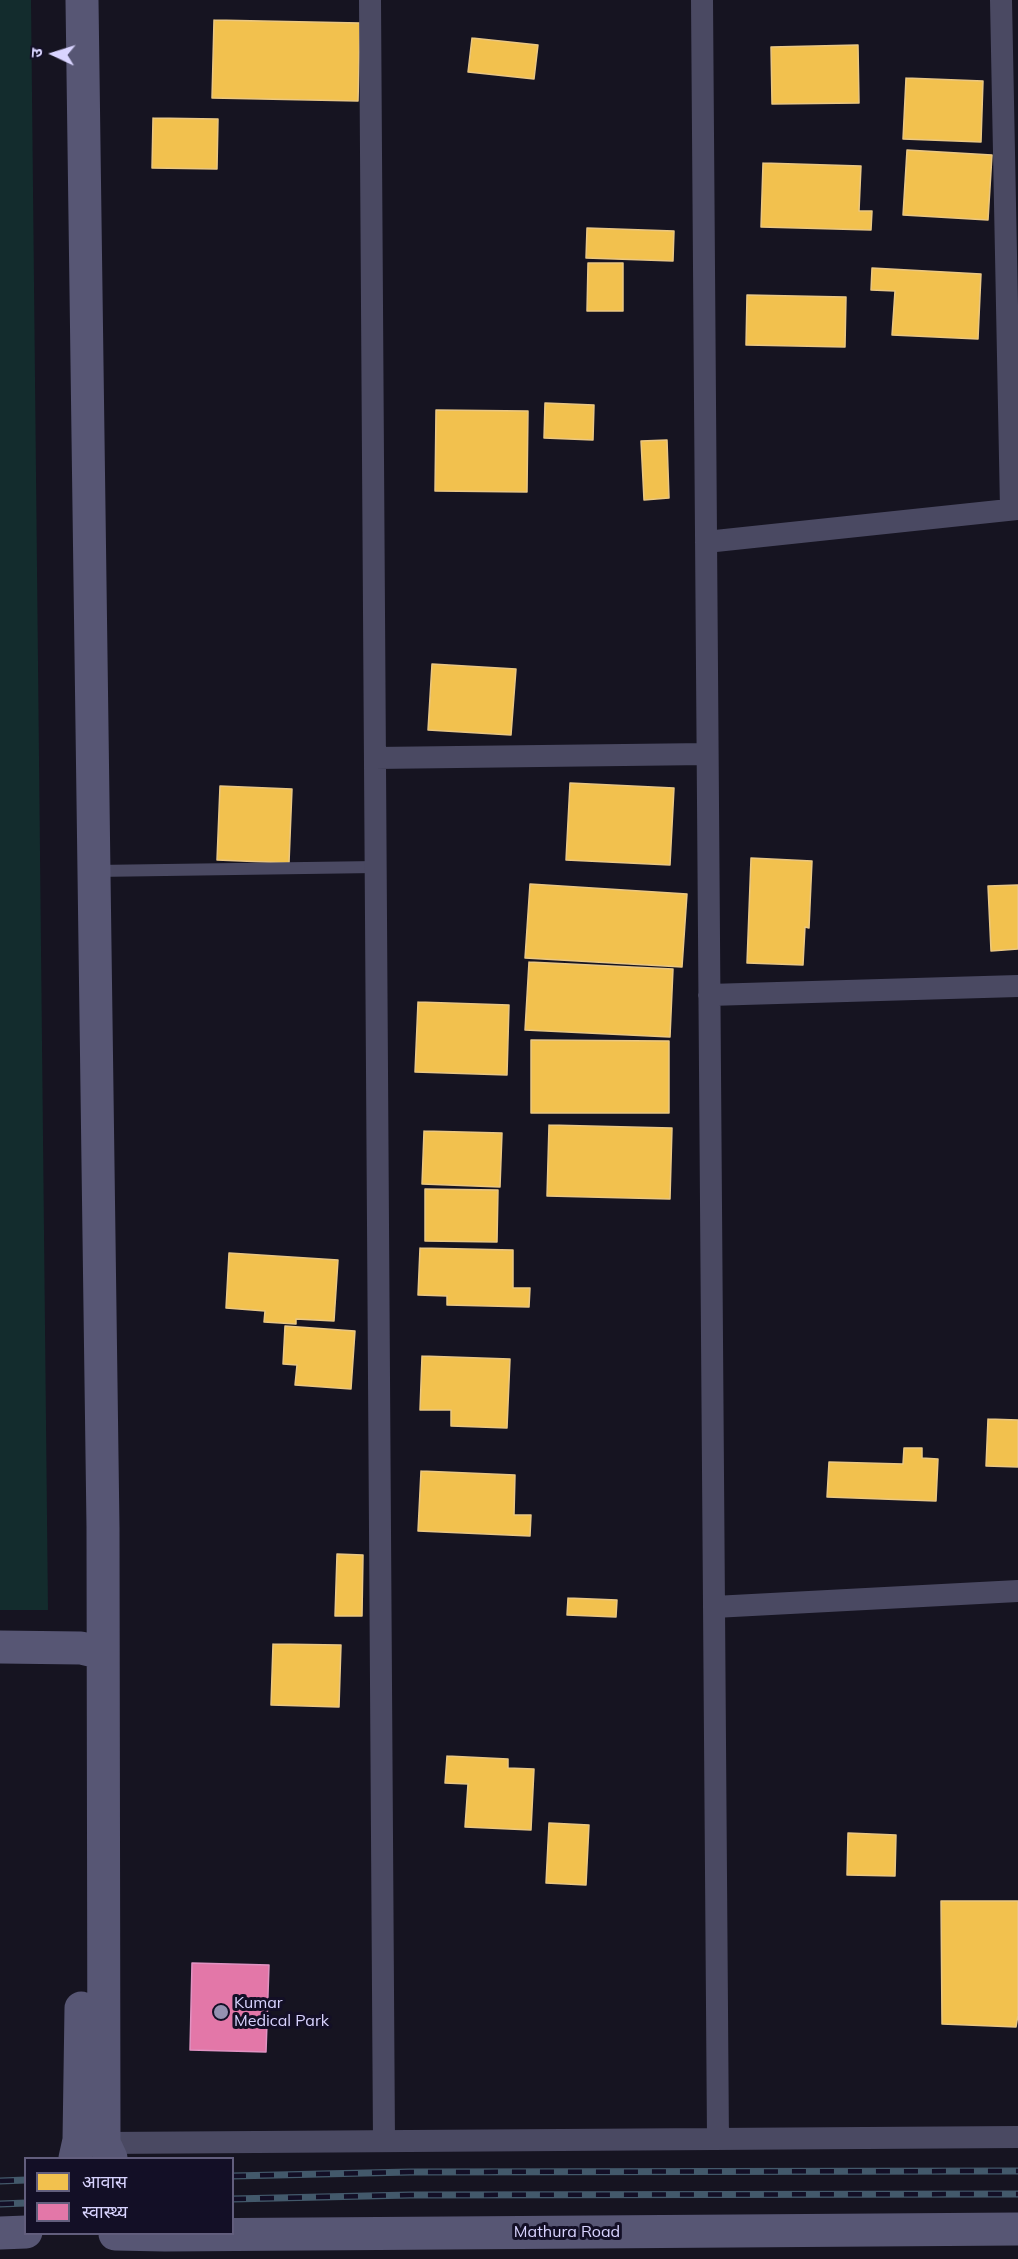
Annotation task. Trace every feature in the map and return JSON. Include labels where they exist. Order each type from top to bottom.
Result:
[{"type":"street","points":[[60,0],[92,1651],[107,2151],[384,2141],[1018,2137]]},
{"type":"street","points":[[75,2157],[79,2140],[92,1651],[103,1527],[82,0]]},
{"type":"street","points":[[370,0],[384,2141]]},
{"type":"street","points":[[702,0],[718,2139]]},
{"type":"street","points":[[706,542],[1014,509],[1001,0]]},
{"type":"street","points":[[375,758],[707,754]]},
{"type":"street","points":[[709,995],[1018,986]]},
{"type":"street","points":[[714,1607],[1018,1591]]},
{"type":"street","points":[[0,1647],[92,1651]]},
{"type":"street","name":"Mathura Road","points":[[234,2234],[1018,2229]]},
{"type":"street","points":[[0,2233],[24,2232]]},
{"type":"lane","points":[[94,871],[376,867]]},
{"type":"green space","points":[[0,0],[31,0],[48,1610],[0,1610]]},
{"type":"building: आवास","points":[[214,20],[360,23],[358,101],[212,98]]},
{"type":"building: आवास","points":[[472,38],[538,45],[534,79],[468,72]]},
{"type":"building: आवास","points":[[858,45],[859,103],[772,104],[771,47]]},
{"type":"building: आवास","points":[[906,78],[983,81],[981,142],[903,139]]},
{"type":"building: आवास","points":[[153,118],[218,119],[217,169],[152,168]]},
{"type":"building: आवास","points":[[907,150],[992,155],[988,220],[903,215]]},
{"type":"building: आवास","points":[[763,163],[861,166],[859,211],[872,211],[871,230],[761,227]]},
{"type":"building: आवास","points":[[587,228],[674,231],[673,261],[586,258]]},
{"type":"building: आवास","points":[[588,263],[623,263],[623,311],[587,311]]},
{"type":"building: आवास","points":[[872,268],[981,274],[978,339],[892,335],[895,291],[871,290]]},
{"type":"building: आवास","points":[[747,295],[846,297],[845,347],[746,345]]},
{"type":"building: आवास","points":[[545,403],[594,405],[593,440],[544,438]]},
{"type":"building: आवास","points":[[436,410],[528,411],[527,492],[435,491]]},
{"type":"building: आवास","points":[[667,440],[669,498],[644,500],[641,441]]},
{"type":"building: आवास","points":[[432,664],[516,669],[511,735],[428,730]]},
{"type":"building: आवास","points":[[570,783],[674,788],[670,865],[566,860]]},
{"type":"building: आवास","points":[[220,786],[292,789],[289,863],[217,860]]},
{"type":"building: आवास","points":[[751,858],[812,861],[809,928],[805,927],[803,965],[747,963]]},
{"type":"building: आवास","points":[[530,884],[687,894],[682,967],[525,958]]},
{"type":"building: आवास","points":[[1018,885],[1018,949],[991,951],[988,886]]},
{"type":"building: आवास","points":[[529,962],[673,969],[670,1037],[525,1030]]},
{"type":"building: आवास","points":[[418,1002],[509,1005],[507,1075],[415,1072]]},
{"type":"building: आवास","points":[[531,1040],[669,1041],[669,1113],[531,1113]]},
{"type":"building: आवास","points":[[549,1125],[672,1128],[670,1199],[547,1196]]},
{"type":"building: आवास","points":[[424,1131],[502,1133],[500,1187],[422,1184]]},
{"type":"building: आवास","points":[[425,1189],[498,1190],[497,1242],[425,1241]]},
{"type":"building: आवास","points":[[420,1248],[513,1250],[513,1288],[530,1288],[529,1307],[447,1305],[447,1296],[418,1295]]},
{"type":"building: आवास","points":[[229,1253],[338,1260],[334,1321],[296,1319],[296,1324],[264,1322],[265,1311],[226,1308]]},
{"type":"building: आवास","points":[[285,1326],[355,1331],[351,1389],[295,1385],[297,1365],[283,1364]]},
{"type":"building: आवास","points":[[422,1356],[510,1359],[507,1428],[451,1426],[451,1410],[420,1410]]},
{"type":"building: आवास","points":[[988,1419],[1018,1420],[1018,1467],[986,1466]]},
{"type":"building: आवास","points":[[904,1448],[922,1448],[922,1458],[938,1459],[936,1501],[827,1497],[829,1462],[903,1464]]},
{"type":"building: आवास","points":[[421,1471],[515,1475],[514,1515],[531,1515],[530,1536],[418,1531]]},
{"type":"building: आवास","points":[[337,1554],[363,1555],[362,1616],[335,1616]]},
{"type":"building: आवास","points":[[568,1598],[617,1600],[616,1617],[567,1615]]},
{"type":"building: आवास","points":[[273,1644],[341,1645],[339,1707],[271,1705]]},
{"type":"building: आवास","points":[[447,1756],[508,1759],[508,1768],[534,1769],[531,1830],[465,1827],[468,1784],[445,1783]]},
{"type":"building: आवास","points":[[549,1823],[589,1825],[586,1885],[546,1883]]},
{"type":"building: आवास","points":[[848,1833],[896,1835],[895,1876],[847,1875]]},
{"type":"building: आवास","points":[[941,1901],[1018,1901],[1018,2015],[1016,2027],[942,2024]]},
{"type":"building: स्वास्थ्य","points":[[192,1963],[269,1965],[266,2052],[190,2050]]},
{"type":"railway","points":[[234,2176],[410,2172],[1018,2171]]},
{"type":"railway","points":[[0,2181],[24,2180]]},
{"type":"railway","points":[[234,2199],[410,2195],[1018,2194]]},
{"type":"railway","points":[[0,2204],[24,2203]]},
{"type":"place","name":"Kumar Medical Park","points":[[221,2012]]}]
